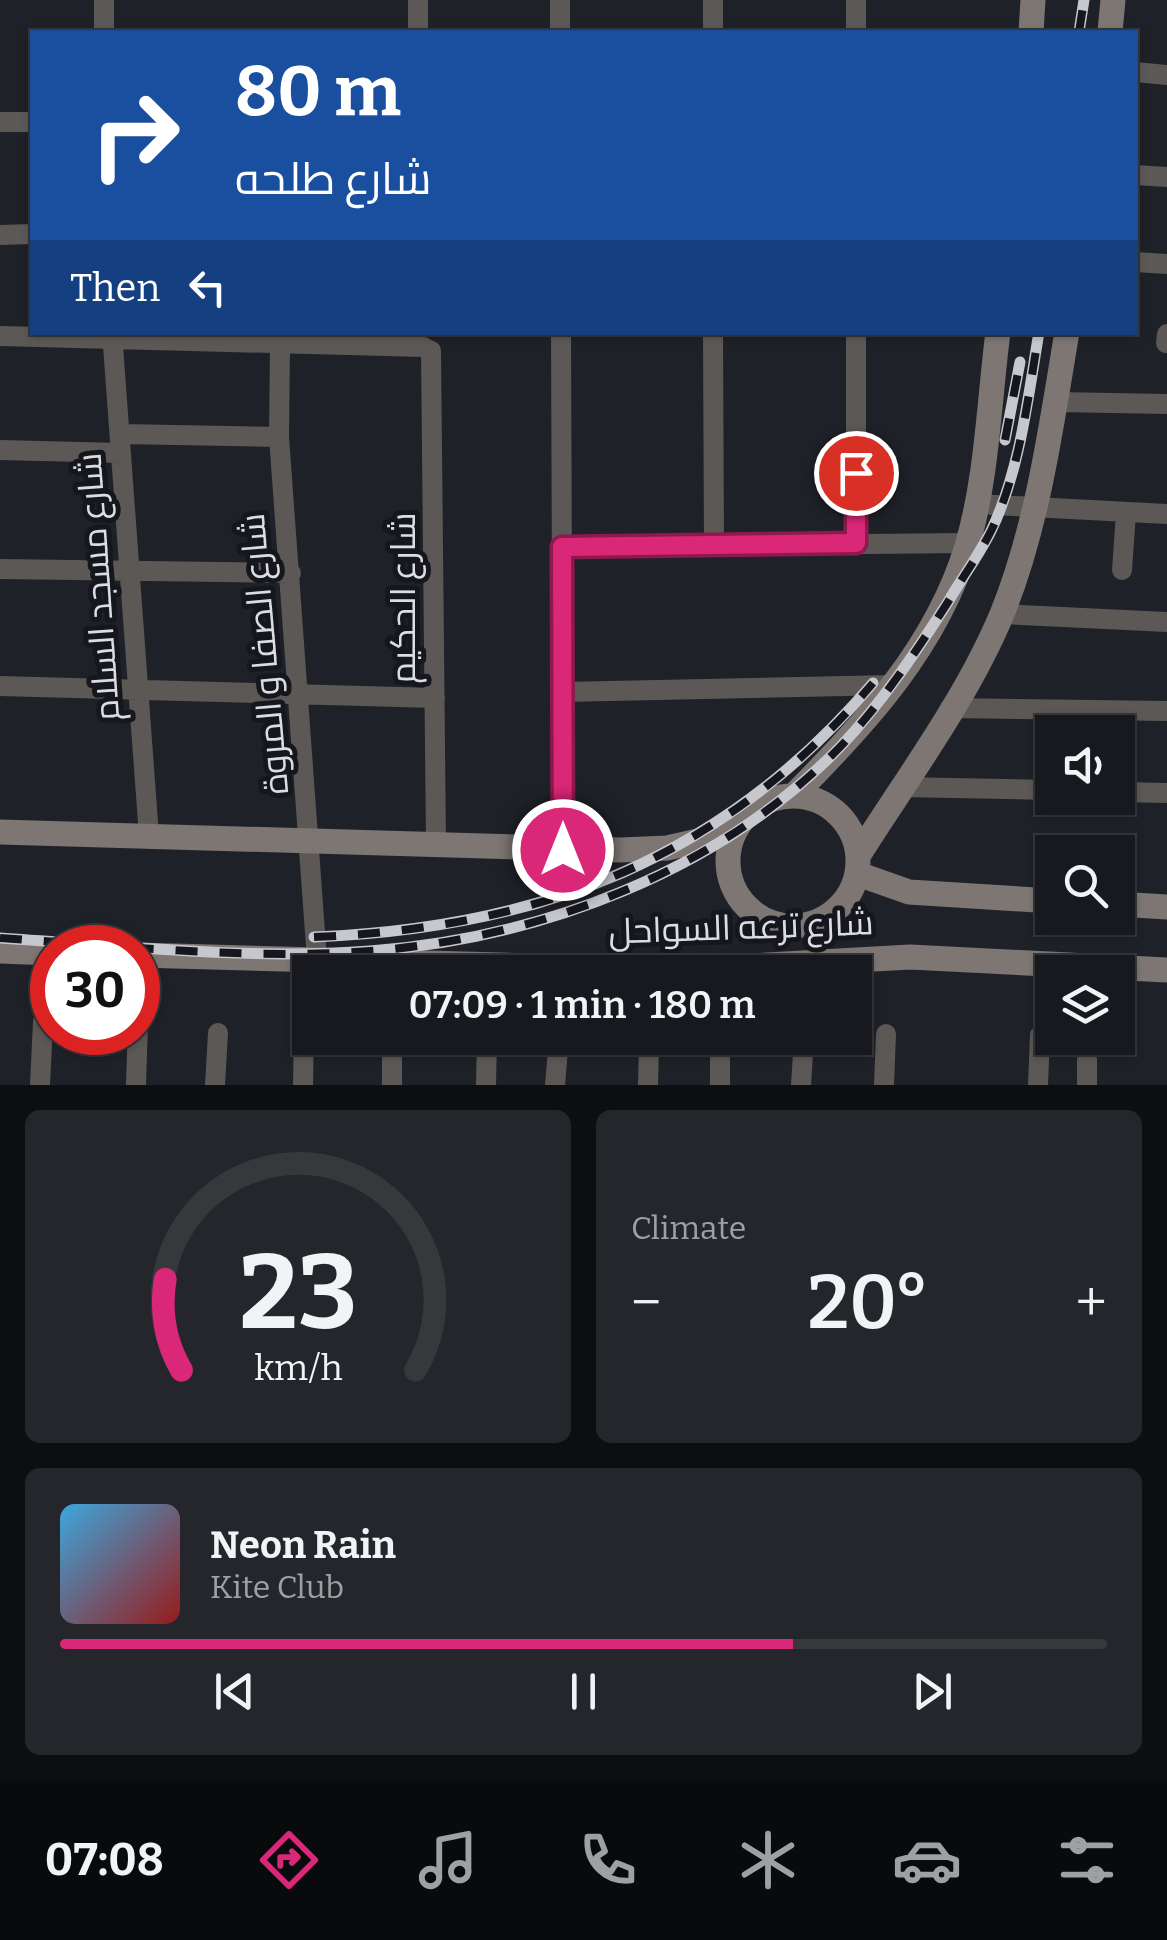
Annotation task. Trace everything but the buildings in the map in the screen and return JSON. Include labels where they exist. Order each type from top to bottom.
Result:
[{"type":"main road","points":[[1032,30],[1034,0]]},
{"type":"main road","points":[[1110,30],[1113,0]]},
{"type":"main road","points":[[998,335],[968,543],[952,589],[893,686],[846,742],[793,796],[752,810],[734,834],[728,862],[735,891],[754,914],[782,926],[824,919],[846,900],[858,865],[901,787],[980,662],[1002,614],[1034,510],[1066,335]]},
{"type":"main road","points":[[793,796],[820,802],[842,818],[858,865]]},
{"type":"main road","points":[[0,832],[563,850],[656,849],[734,834]]},
{"type":"main road","name":"شارع ترعه السواحل","points":[[858,865],[909,892],[1035,900]]},
{"type":"main road","points":[[1135,905],[1167,907]]},
{"type":"main road","points":[[780,955],[782,926]]},
{"type":"main road","points":[[0,951],[30,952]]},
{"type":"main road","name":"شارع ترعه السواحل","points":[[160,956],[292,959]]},
{"type":"main road","name":"شارع ترعه السواحل","points":[[872,961],[910,957],[1167,970]]},
{"type":"street","points":[[104,0],[104,30]]},
{"type":"street","points":[[418,0],[418,30]]},
{"type":"street","points":[[560,0],[560,30]]},
{"type":"street","points":[[713,0],[713,30]]},
{"type":"street","points":[[856,0],[856,30]]},
{"type":"street","points":[[1138,72],[1167,75]]},
{"type":"street","points":[[0,122],[30,122]]},
{"type":"street","points":[[1138,174],[1167,177]]},
{"type":"street","points":[[0,235],[30,234]]},
{"type":"street","points":[[1138,262],[1167,264]]},
{"type":"street","points":[[1166,344],[1167,334]]},
{"type":"street","points":[[561,335],[563,850]]},
{"type":"street","points":[[713,335],[714,544]]},
{"type":"street","points":[[856,335],[856,543]]},
{"type":"street","points":[[0,336],[112,336],[280,344]]},
{"type":"street","name":"شارع مسجد السلام","points":[[112,336],[148,836]]},
{"type":"street","name":"شارع الحكيم","points":[[280,344],[423,347],[431,351],[436,845]]},
{"type":"street","name":"شارع الصفا و المروة","points":[[280,344],[280,437],[312,841],[317,955]]},
{"type":"street","points":[[1055,402],[1167,404]]},
{"type":"street","points":[[0,450],[280,437]]},
{"type":"street","points":[[975,504],[1167,514]]},
{"type":"street","points":[[1122,570],[1126,513]]},
{"type":"street","points":[[562,547],[968,543]]},
{"type":"street","points":[[0,568],[291,573]]},
{"type":"street","points":[[1002,614],[1167,622]]},
{"type":"street","points":[[0,686],[436,698]]},
{"type":"street","points":[[562,692],[893,686]]},
{"type":"street","points":[[950,708],[1167,711]]},
{"type":"street","points":[[901,787],[1035,790]]},
{"type":"street","points":[[1135,792],[1167,793]]},
{"type":"street","points":[[215,1085],[218,1033]]},
{"type":"street","points":[[884,1085],[886,1034]]},
{"type":"street","points":[[40,1085],[41,1055]]},
{"type":"street","points":[[136,1085],[137,1055]]},
{"type":"street","points":[[303,1085],[304,1055]]},
{"type":"street","points":[[392,1055],[392,1085]]},
{"type":"street","points":[[486,1085],[487,1055]]},
{"type":"street","points":[[555,1085],[558,1055]]},
{"type":"street","points":[[648,1085],[649,1055]]},
{"type":"street","points":[[720,1055],[720,1085]]},
{"type":"street","points":[[801,1085],[803,1055]]},
{"type":"street","points":[[1038,1085],[1039,1055]]},
{"type":"street","points":[[1087,1059],[1087,1085]]},
{"type":"railway","points":[[1079,30],[1084,0]]},
{"type":"railway","points":[[0,938],[231,953],[370,951],[434,944],[562,914],[683,863],[739,830],[792,791],[840,747],[923,640],[981,549],[1001,508],[1022,433],[1038,335]]},
{"type":"railway","points":[[1005,440],[1020,362]]},
{"type":"railway","points":[[314,937],[397,931],[476,918],[551,899],[622,873],[690,838],[754,796],[815,744],[873,683]]},
{"type":"route","points":[[563,850],[562,547],[856,543],[856,473]]}]
